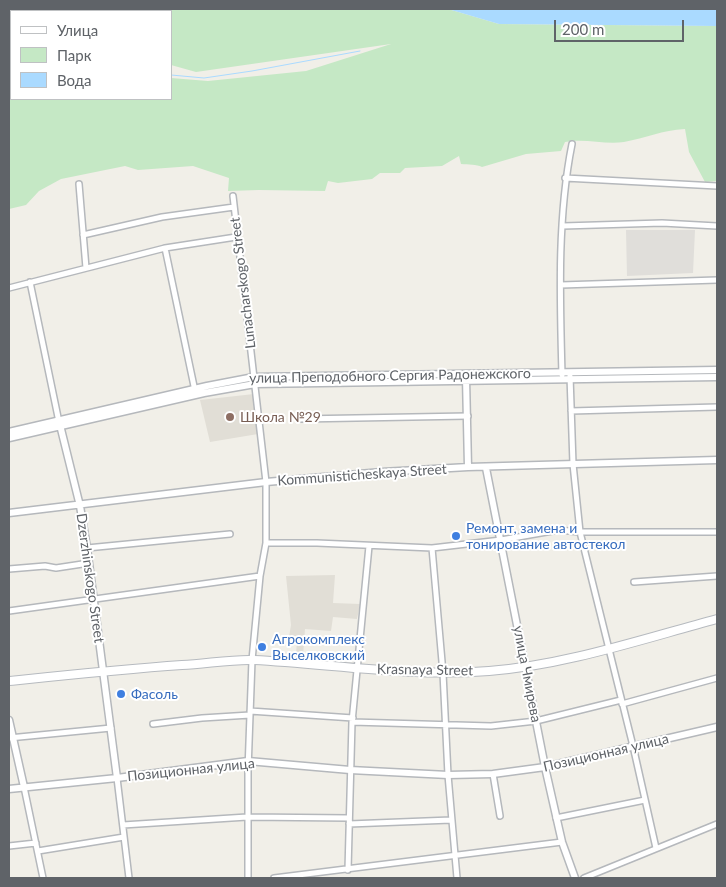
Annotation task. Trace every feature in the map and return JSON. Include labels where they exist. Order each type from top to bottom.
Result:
[{"type":"main road","name":"Krasnaya Street","points":[[9,682],[104,671],[252,660],[443,672],[526,667],[608,648],[717,619]]},
{"type":"street","points":[[562,376],[561,285],[565,178],[572,144]]},
{"type":"street","points":[[565,178],[717,186]]},
{"type":"street","points":[[78,184],[86,268]]},
{"type":"street","name":"Lunacharskogo Street","points":[[233,196],[236,237],[266,482],[266,543],[260,576],[252,660],[248,761],[248,878]]},
{"type":"street","points":[[83,234],[162,217],[234,207]]},
{"type":"street","points":[[563,226],[662,223],[717,226]]},
{"type":"street","points":[[9,288],[165,248],[236,237]]},
{"type":"street","points":[[165,248],[195,391]]},
{"type":"street","points":[[561,285],[717,280]]},
{"type":"street","name":"Dzerzhinskogo Street","points":[[30,282],[59,422],[80,506],[87,548],[129,878]]},
{"type":"street","name":"улица Преподобного Сергия Радонежского","points":[[570,376],[717,370]]},
{"type":"street","name":"улица Преподобного Сергия Радонежского","points":[[9,432],[195,391],[254,381],[562,376],[717,377]]},
{"type":"street","points":[[570,376],[573,464],[580,532],[656,848]]},
{"type":"street","points":[[466,377],[468,467]]},
{"type":"street","points":[[571,410],[717,407]]},
{"type":"street","points":[[300,419],[468,416]]},
{"type":"street","name":"улица Преподобного Сергия Радонежского","points":[[9,438],[59,422]]},
{"type":"street","name":"Kommunisticheskaya Street","points":[[9,513],[80,506],[266,482],[382,472],[468,467],[486,468],[717,460]]},
{"type":"street","name":"улица Чмирева","points":[[486,468],[556,818],[562,842],[575,878]]},
{"type":"street","points":[[266,543],[432,548],[501,540],[558,530],[580,532],[717,532]]},
{"type":"street","points":[[87,548],[230,534]]},
{"type":"street","points":[[348,870],[353,720],[369,546]]},
{"type":"street","points":[[432,548],[443,672],[451,820],[457,878]]},
{"type":"street","points":[[9,569],[45,566],[56,568],[89,563]]},
{"type":"street","points":[[9,611],[260,576]]},
{"type":"street","points":[[634,582],[717,576]]},
{"type":"street","points":[[153,724],[250,713],[446,726],[491,726],[536,721],[717,678]]},
{"type":"street","points":[[9,720],[11,738],[24,787],[43,878]]},
{"type":"street","name":"Позиционная улица","points":[[9,789],[117,778],[248,761],[350,770],[448,774],[517,772],[717,727]]},
{"type":"street","points":[[11,738],[111,728]]},
{"type":"street","points":[[493,774],[500,816]]},
{"type":"street","points":[[556,818],[645,800]]},
{"type":"street","points":[[123,825],[247,816],[349,821],[451,820]]},
{"type":"street","points":[[584,878],[717,824]]},
{"type":"street","points":[[38,851],[124,838]]},
{"type":"street","points":[[274,878],[562,842]]},
{"type":"street","points":[[9,846],[36,843]]},
{"type":"shaded area","points":[[626,230],[695,230],[693,273],[627,276]]},
{"type":"shaded area","name":"Школа №29","points":[[254,394],[258,434],[210,442],[200,400]]},
{"type":"shaded area","points":[[335,575],[333,603],[360,604],[357,619],[333,617],[331,631],[305,629],[303,656],[296,656],[297,639],[289,637],[291,625],[286,576]]},
{"type":"green space","points":[[448,9],[499,24],[717,26],[717,181],[705,182],[689,152],[685,129],[624,142],[565,142],[561,151],[526,154],[482,167],[461,164],[459,156],[442,166],[405,168],[400,173],[380,173],[372,179],[338,183],[328,181],[325,191],[228,191],[229,178],[193,166],[138,170],[125,166],[61,179],[39,191],[26,205],[9,209],[9,98],[10,100],[172,100],[172,78],[208,81],[306,71],[391,44],[196,72],[172,65],[172,10],[146,10]]},
{"type":"water","points":[[9,9],[147,9],[10,10],[9,98]]},
{"type":"water","points":[[448,9],[717,9],[717,26],[499,24]]},
{"type":"waterway","points":[[172,75],[204,78],[360,51]]},
{"type":"place","name":"Школа №29","points":[[230,417]]},
{"type":"place","name":"Ремонт, замена и тонирование автостекол","points":[[456,536]]},
{"type":"place","name":"Агрокомплекс Выселковский","points":[[262,647]]},
{"type":"place","name":"Фасоль","points":[[121,694]]}]
